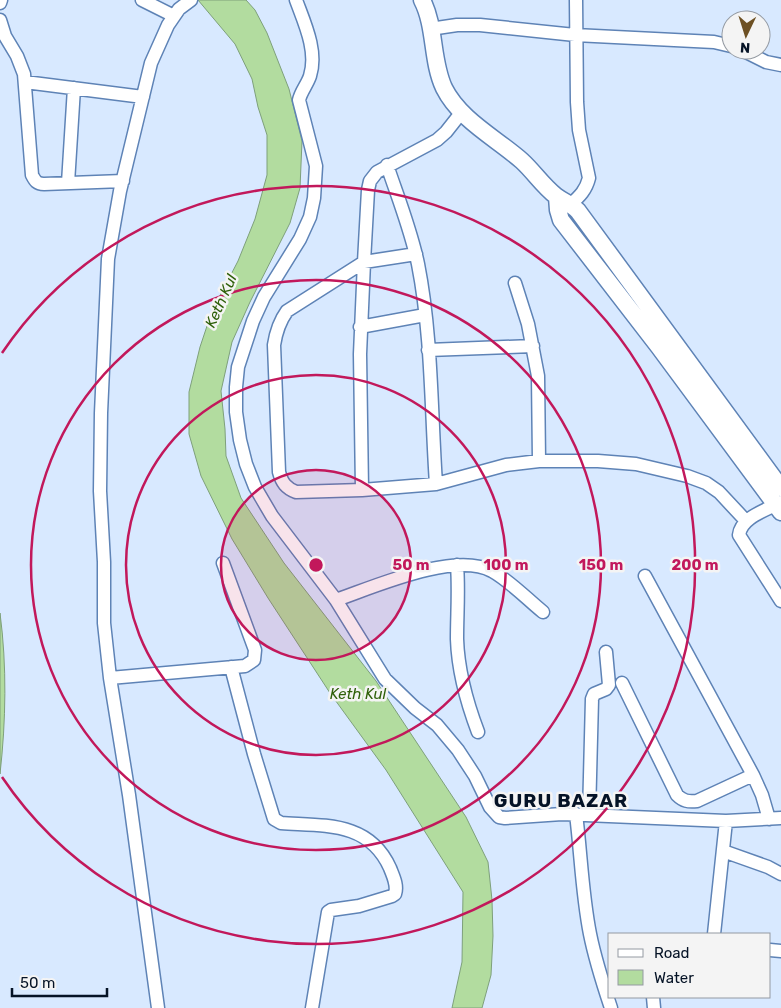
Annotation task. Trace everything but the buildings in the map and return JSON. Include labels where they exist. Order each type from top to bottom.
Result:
[{"type":"main road","points":[[422,0],[426,8],[438,73],[445,91],[461,112],[522,161],[584,219],[781,488]]},
{"type":"main road","points":[[564,200],[558,210],[561,220],[779,506]]},
{"type":"street","points":[[142,0],[176,13]]},
{"type":"street","points":[[158,1008],[129,795],[110,678],[104,623],[104,562],[100,491],[101,413],[108,259],[122,182],[151,63],[164,33],[176,13],[191,0]]},
{"type":"street","points":[[296,0],[310,42],[312,65],[310,76],[299,100],[316,166],[314,198],[310,216],[300,239],[264,297],[244,344],[238,366],[236,387],[236,412],[246,464],[255,487],[272,516],[336,600],[385,679],[414,708],[437,725],[458,750],[475,776],[490,807],[499,817],[583,815],[726,820],[775,819],[645,576]]},
{"type":"street","points":[[564,200],[582,195],[589,178],[579,130],[575,35],[576,0]]},
{"type":"street","points":[[0,20],[5,36],[22,65],[34,180],[39,184],[122,182]]},
{"type":"street","points":[[430,28],[480,25],[575,35],[695,40],[721,44]]},
{"type":"street","points":[[762,60],[781,65]]},
{"type":"street","points":[[25,82],[143,98]]},
{"type":"street","points":[[68,183],[74,88]]},
{"type":"street","points":[[362,490],[360,327],[370,181],[377,172],[387,165],[437,140],[446,132],[461,112]]},
{"type":"street","points":[[387,165],[416,254],[425,315],[436,484]]},
{"type":"street","points":[[416,254],[364,262],[287,311],[276,331],[274,345],[279,472],[282,482],[288,489],[296,492],[362,490],[436,484],[506,465],[539,462],[598,461],[636,464],[687,476],[706,483],[719,492],[746,521]]},
{"type":"street","points":[[515,283],[533,346],[538,376],[539,462]]},
{"type":"street","points":[[360,327],[425,315]]},
{"type":"street","points":[[428,350],[533,346]]},
{"type":"street","points":[[779,506],[746,521],[740,529],[740,539],[781,601]]},
{"type":"street","points":[[110,678],[251,664],[256,650],[223,563]]},
{"type":"street","points":[[336,600],[420,571],[442,566],[480,566],[492,571],[543,612]]},
{"type":"street","points":[[457,566],[459,604],[457,639],[459,659],[468,703],[478,732]]},
{"type":"street","points":[[606,652],[609,685],[606,689],[594,694],[592,699],[583,815],[582,879],[596,962],[611,1008]]},
{"type":"street","points":[[232,667],[254,754],[274,820],[281,823],[338,827],[359,834],[378,848],[385,858],[396,886],[395,894],[392,896],[328,912],[312,1008]]},
{"type":"street","points":[[622,683],[677,795],[682,800],[689,802],[697,801],[753,775]]},
{"type":"street","points":[[714,933],[726,820]]},
{"type":"street","points":[[723,851],[768,867],[781,874]]},
{"type":"water","name":"Keth Kul","points":[[198,0],[246,0],[255,10],[267,33],[289,89],[302,141],[300,188],[290,223],[232,342],[221,391],[226,456],[241,498],[284,563],[376,681],[466,817],[488,862],[493,936],[491,975],[482,1008],[452,1008],[462,962],[463,892],[386,770],[330,693],[232,539],[201,476],[189,434],[189,392],[200,347],[212,311],[238,261],[255,219],[267,175],[267,135],[252,79],[235,44]]},
{"type":"water","points":[[0,613],[4,653],[5,694],[0,774]]},
{"type":"district","name":"GURU BAZAR","points":[[561,800]]}]
